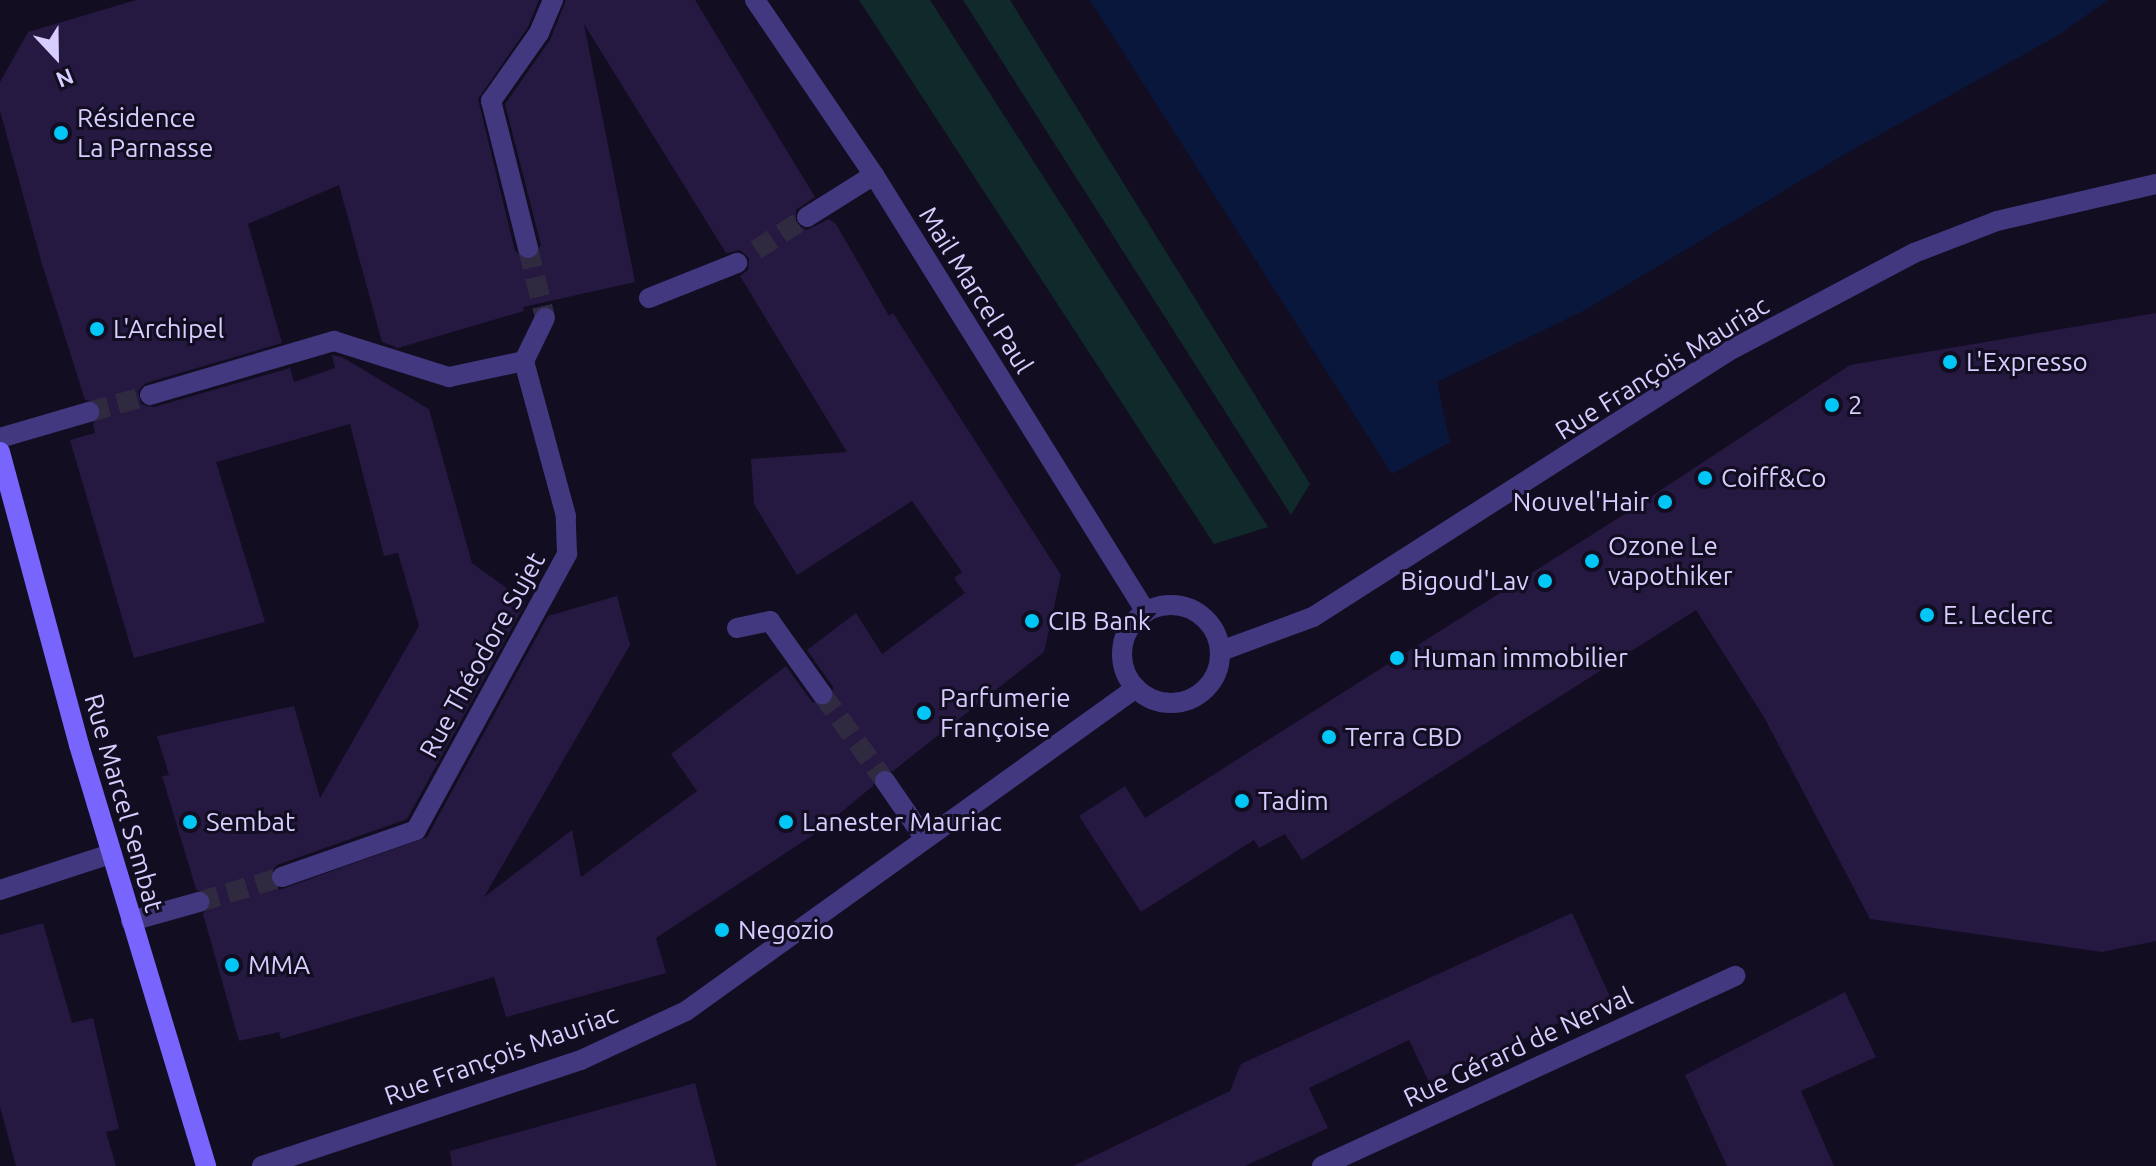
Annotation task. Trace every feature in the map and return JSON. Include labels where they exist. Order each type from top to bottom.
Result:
[{"type":"street","points":[[528,248],[491,101],[539,33],[553,0]]},
{"type":"street","name":"Mail Marcel Paul","points":[[755,0],[874,175],[1146,612]]},
{"type":"street","points":[[807,217],[874,175]]},
{"type":"street","name":"Rue François Mauriac","points":[[1221,651],[1313,617],[1727,352],[1914,253],[1997,221],[2156,184]]},
{"type":"street","points":[[649,298],[737,263]]},
{"type":"street","points":[[150,395],[334,341],[449,377],[524,361],[545,318]]},
{"type":"street","name":"Rue Théodore Sujet","points":[[282,877],[416,830],[567,554],[566,516],[524,361]]},
{"type":"street","points":[[0,438],[89,412]]},
{"type":"street","name":"Rue Marcel Sembat","points":[[0,452],[111,854],[206,1166]]},
{"type":"street","points":[[1162,605],[1190,608],[1209,623],[1221,651],[1212,681],[1198,695],[1176,703],[1154,700],[1136,688],[1122,657],[1125,637],[1146,612],[1162,605]]},
{"type":"street","points":[[737,628],[770,621],[822,694]]},
{"type":"street","name":"Rue François Mauriac","points":[[262,1166],[581,1060],[686,1011],[1136,688]]},
{"type":"street","points":[[885,781],[925,839]]},
{"type":"street","points":[[0,890],[111,854]]},
{"type":"street","points":[[131,921],[199,902]]},
{"type":"street","name":"Rue Gérard de Nerval","points":[[1322,1166],[1354,1159],[1735,976]]},
{"type":"green space","points":[[859,0],[930,0],[1268,527],[1214,544]]},
{"type":"green space","points":[[963,0],[1010,0],[1310,484],[1291,515]]},
{"type":"water","points":[[1090,0],[2108,0],[2057,36],[1852,150],[1585,310],[1437,382],[1450,442],[1392,474]]},
{"type":"building","points":[[136,0],[539,0],[528,27],[478,99],[515,251],[530,261],[541,245],[505,104],[550,40],[566,0],[695,0],[815,197],[796,210],[796,224],[807,230],[829,219],[836,224],[889,316],[893,313],[1061,575],[1044,652],[893,771],[877,771],[873,786],[816,833],[656,938],[666,973],[506,1017],[494,977],[281,1039],[279,1032],[239,1041],[203,914],[212,899],[196,889],[162,776],[169,775],[157,736],[294,706],[320,798],[419,626],[398,553],[384,556],[350,424],[216,462],[265,622],[134,658],[70,440],[95,433],[93,424],[102,409],[97,402],[85,400],[42,264],[0,111],[0,82],[28,32]],"holes":[[[584,24],[726,253],[740,250],[749,258],[748,270],[740,276],[847,452],[751,459],[754,504],[797,575],[912,501],[962,572],[954,578],[965,593],[882,654],[856,613],[807,650],[833,687],[830,704],[812,702],[786,666],[671,754],[697,791],[581,877],[572,830],[484,897],[630,645],[617,596],[548,616],[427,837],[279,890],[269,875],[277,865],[407,819],[526,602],[472,563],[429,409],[342,357],[332,355],[335,368],[294,382],[290,368],[154,407],[141,404],[138,391],[146,383],[282,343],[248,224],[339,185],[382,342],[398,348],[524,311],[523,307],[635,282]]]},
{"type":"building","name":"E. Leclerc","points":[[2156,313],[2156,941],[2102,952],[1870,919],[1764,717],[1696,610],[1302,860],[1285,834],[1259,848],[1254,840],[1141,912],[1079,816],[1125,786],[1145,818],[1631,510],[1850,365]]},
{"type":"building","points":[[1572,913],[1611,999],[1429,1082],[1409,1040],[1309,1088],[1328,1128],[1245,1166],[1073,1166],[1230,1091],[1241,1064]]},
{"type":"building","points":[[43,923],[72,1023],[93,1018],[119,1129],[106,1132],[116,1166],[16,1166],[0,1107],[0,935]]},
{"type":"building","points":[[1845,992],[1876,1057],[1801,1091],[1834,1166],[1727,1166],[1685,1075]]},
{"type":"building","points":[[695,1083],[717,1166],[452,1166],[450,1151]]},
{"type":"tunnel","points":[[756,250],[807,217]]},
{"type":"tunnel","points":[[528,248],[545,318]]},
{"type":"tunnel","points":[[89,412],[150,395]]},
{"type":"tunnel","points":[[822,694],[885,781]]},
{"type":"tunnel","points":[[199,902],[282,877]]},
{"type":"place","name":"Résidence La Parnasse","points":[[61,133]]},
{"type":"place","name":"L'Archipel","points":[[97,329]]},
{"type":"place","name":"L'Expresso","points":[[1950,362]]},
{"type":"place","name":"2","points":[[1832,405]]},
{"type":"place","name":"Coiff&Co","points":[[1705,478]]},
{"type":"place","name":"Nouvel'Hair","points":[[1665,502]]},
{"type":"place","name":"Ozone Le vapothiker","points":[[1592,561]]},
{"type":"place","name":"Bigoud'Lav","points":[[1545,581]]},
{"type":"place","name":"E. Leclerc","points":[[1927,615]]},
{"type":"place","name":"CIB Bank","points":[[1032,621]]},
{"type":"place","name":"Human immobilier","points":[[1397,658]]},
{"type":"place","name":"Parfumerie Françoise","points":[[924,713]]},
{"type":"place","name":"Terra CBD","points":[[1329,737]]},
{"type":"place","name":"Tadim","points":[[1242,801]]},
{"type":"place","name":"Sembat","points":[[190,822]]},
{"type":"place","name":"Lanester Mauriac","points":[[786,822]]},
{"type":"place","name":"Negozio","points":[[722,930]]},
{"type":"place","name":"MMA","points":[[232,965]]}]
